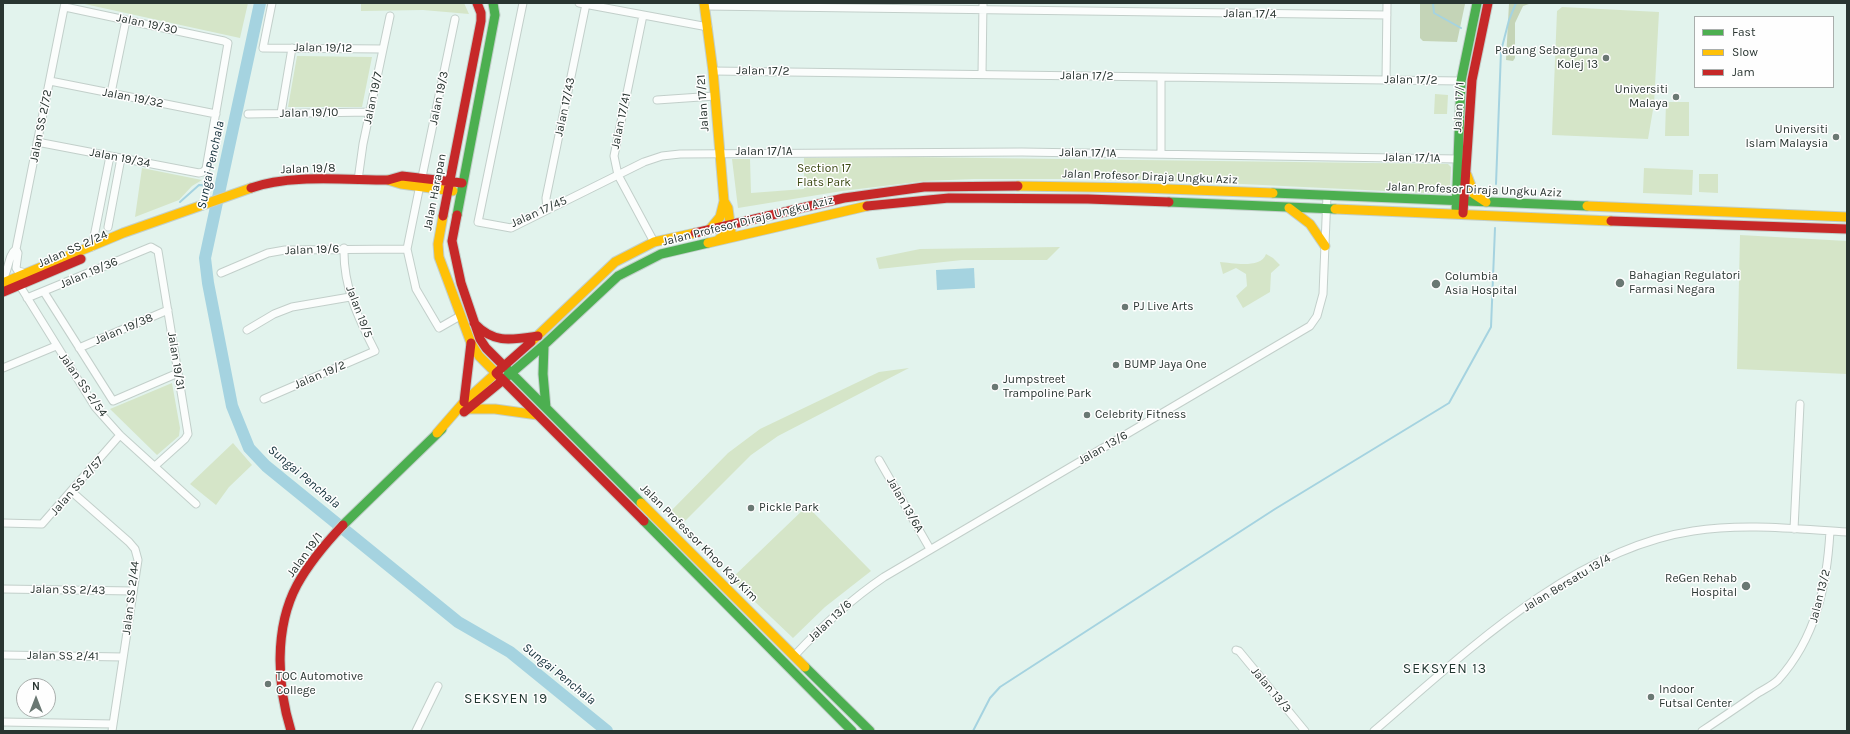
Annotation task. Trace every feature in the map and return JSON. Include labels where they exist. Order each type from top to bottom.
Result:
[{"type":"main road","name":"Jalan Harapan","points":[[477,3],[481,21],[438,244],[439,257],[471,343],[479,356],[499,376]]},
{"type":"main road","points":[[492,3],[495,15],[452,241],[455,260],[480,339],[486,348],[504,366]]},
{"type":"main road","name":"Jalan 17/1","points":[[1460,213],[1458,159],[1461,81],[1477,3]]},
{"type":"main road","name":"Jalan 17/1","points":[[1460,202],[1467,175],[1472,80],[1488,3]]},
{"type":"main road","name":"Jalan 17/21","points":[[705,5],[713,71],[724,201],[720,217],[710,229]]},
{"type":"main road","points":[[1467,175],[1472,192],[1479,200],[1490,203]]},
{"type":"main road","name":"Jalan 19/8","points":[[229,195],[264,184],[297,180],[388,180],[401,184],[421,181],[462,188]]},
{"type":"main road","name":"Jalan Profesor Diraja Ungku Aziz","points":[[499,376],[504,366],[538,336],[606,269],[615,262],[654,242],[844,198],[924,187],[984,185],[1054,186],[1327,195],[1460,202],[1847,217]]},
{"type":"main road","name":"Jalan SS 2/24","points":[[3,283],[123,234],[229,195]]},
{"type":"main road","name":"Jalan Profesor Diraja Ungku Aziz","points":[[499,376],[511,373],[544,345],[618,276],[647,260],[661,254],[715,240],[846,209],[949,198],[1080,198],[1460,213],[1616,221],[1847,229]]},
{"type":"main road","name":"Jalan 17/21","points":[[724,201],[728,208],[731,225]]},
{"type":"main road","points":[[1286,206],[1306,217],[1317,231],[1325,246]]},
{"type":"main road","name":"Jalan SS 2/24","points":[[3,292],[125,240],[151,224]]},
{"type":"main road","points":[[715,240],[730,231],[731,225]]},
{"type":"main road","points":[[1765,226],[1847,234]]},
{"type":"main road","points":[[474,323],[488,336],[510,339],[538,336]]},
{"type":"main road","points":[[471,343],[466,406],[538,415]]},
{"type":"main road","points":[[544,345],[543,374],[546,408]]},
{"type":"main road","name":"Jalan Professor Khoo Kay Kim","points":[[504,366],[870,731]]},
{"type":"main road","name":"Jalan Professor Khoo Kay Kim","points":[[499,376],[852,731]]},
{"type":"main road","name":"Jalan 19/1","points":[[291,731],[281,697],[282,645],[289,608],[296,588],[302,577],[331,539],[354,515],[437,433],[499,376]]},
{"type":"street","name":"Jalan 19/12","points":[[272,3],[263,48],[383,49]]},
{"type":"street","name":"Jalan 17/45","points":[[523,3],[478,222],[511,228],[644,162],[662,156],[719,153]]},
{"type":"street","points":[[1386,80],[1387,3]]},
{"type":"street","name":"Jalan 17/43","points":[[547,210],[546,198],[583,4]]},
{"type":"street","points":[[583,4],[708,27]]},
{"type":"street","name":"Jalan 19/30","points":[[65,5],[126,20],[224,40],[228,43],[216,114]]},
{"type":"street","name":"Jalan SS 2/72","points":[[29,273],[24,274],[16,268],[18,253],[16,249],[65,5]]},
{"type":"street","name":"Jalan 17/4","points":[[705,5],[983,7],[1387,15]]},
{"type":"street","points":[[982,74],[983,7]]},
{"type":"street","name":"Jalan 17/41","points":[[643,15],[614,156],[618,175],[654,242]]},
{"type":"street","name":"Jalan 19/7","points":[[358,180],[370,112],[390,16]]},
{"type":"street","name":"Jalan 19/3","points":[[455,19],[407,249],[416,289],[438,328],[460,316]]},
{"type":"street","points":[[110,93],[126,20]]},
{"type":"street","points":[[281,114],[292,48]]},
{"type":"street","name":"Jalan 17/2","points":[[713,71],[1461,81]]},
{"type":"street","points":[[1161,76],[1161,154]]},
{"type":"street","name":"Jalan 19/32","points":[[50,81],[216,114]]},
{"type":"street","points":[[657,100],[715,96]]},
{"type":"street","name":"Jalan 19/10","points":[[248,114],[370,112]]},
{"type":"street","name":"Jalan 19/34","points":[[37,142],[198,173],[203,172],[206,169],[216,114]]},
{"type":"street","name":"Jalan 17/1A","points":[[719,153],[958,152],[1458,159]]},
{"type":"street","points":[[92,247],[110,156]]},
{"type":"street","points":[[108,227],[121,158]]},
{"type":"street","name":"Jalan 13/6","points":[[794,656],[829,620],[858,595],[884,577],[1310,326],[1318,316],[1322,300],[1327,195]]},
{"type":"street","name":"Jalan 19/31","points":[[151,247],[158,251],[188,434],[185,439],[155,466]]},
{"type":"street","name":"Jalan 19/36","points":[[27,298],[151,247]]},
{"type":"street","name":"Jalan 19/6","points":[[221,273],[268,253],[285,250],[344,248],[407,249]]},
{"type":"street","name":"Jalan 19/5","points":[[344,248],[345,270],[350,297],[375,351]]},
{"type":"street","name":"Jalan SS 2/72","points":[[3,278],[6,274],[12,252],[16,249]]},
{"type":"street","name":"Jalan SS 2/54","points":[[20,286],[95,407],[120,435],[196,504]]},
{"type":"street","points":[[44,292],[113,401],[178,373]]},
{"type":"street","points":[[247,330],[292,307],[350,297]]},
{"type":"street","name":"Jalan 19/38","points":[[79,348],[168,310]]},
{"type":"street","points":[[3,368],[56,346]]},
{"type":"street","name":"Jalan 19/2","points":[[264,399],[375,351]]},
{"type":"street","points":[[1794,529],[1800,404]]},
{"type":"street","name":"Jalan SS 2/57","points":[[3,523],[42,524],[72,492],[120,435]]},
{"type":"street","name":"Jalan 13/6A","points":[[879,460],[930,549]]},
{"type":"street","name":"Jalan SS 2/44","points":[[72,492],[129,542],[135,549],[138,560],[113,728]]},
{"type":"street","name":"Jalan Bersatu 13/4","points":[[1374,731],[1502,624],[1566,580],[1614,554],[1655,540],[1693,531],[1742,526],[1847,532]]},
{"type":"street","name":"Jalan 13/2","points":[[1702,731],[1777,680],[1797,654],[1812,628],[1819,608],[1828,564],[1830,531]]},
{"type":"street","name":"Jalan SS 2/43","points":[[3,589],[133,591]]},
{"type":"street","name":"Jalan 13/3","points":[[1236,650],[1239,651],[1305,731]]},
{"type":"street","name":"Jalan SS 2/41","points":[[3,655],[123,657]]},
{"type":"street","points":[[416,731],[438,686]]},
{"type":"street","points":[[3,722],[113,728]]},
{"type":"green space","points":[[80,3],[248,3],[240,38]]},
{"type":"green space","points":[[361,3],[464,3],[469,14],[423,10],[361,11]]},
{"type":"green space","points":[[1420,3],[1465,4],[1457,42],[1423,41],[1420,38]]},
{"type":"green space","points":[[1509,3],[1532,3],[1523,6],[1515,23],[1515,58],[1513,61],[1506,60]]},
{"type":"green space","name":"Padang Sebarguna Kolej 13","points":[[1562,7],[1659,12],[1654,104],[1648,139],[1552,135],[1557,11]]},
{"type":"green space","points":[[297,56],[372,57],[362,107],[288,107]]},
{"type":"green space","points":[[1435,94],[1448,95],[1447,114],[1434,114]]},
{"type":"green space","points":[[1666,102],[1689,102],[1689,136],[1665,136]]},
{"type":"green space","name":"Section 17 Flats Park","points":[[908,157],[1448,164],[1451,167],[1450,191],[1447,194],[1140,179],[974,179],[925,181],[842,191],[738,208],[732,159],[750,159],[751,193],[804,189],[804,158]]},
{"type":"green space","points":[[142,168],[202,180],[192,186],[179,200],[135,217]]},
{"type":"green space","points":[[1644,168],[1693,170],[1692,195],[1643,193]]},
{"type":"green space","points":[[1699,174],[1718,174],[1718,193],[1699,192]]},
{"type":"green space","points":[[1740,235],[1847,241],[1847,374],[1737,369]]},
{"type":"green space","points":[[1060,247],[1047,260],[962,260],[879,269],[876,258],[920,249]]},
{"type":"green space","points":[[1266,254],[1280,265],[1271,273],[1270,292],[1243,308],[1236,296],[1247,286],[1246,274],[1236,268],[1223,274],[1220,262],[1246,264],[1259,262]]},
{"type":"green space","points":[[909,368],[778,436],[751,455],[679,527],[667,515],[728,453],[760,429],[879,372]]},
{"type":"green space","points":[[172,383],[180,428],[179,436],[157,455],[110,409]]},
{"type":"green space","points":[[233,443],[252,465],[229,487],[216,505],[190,484]]},
{"type":"green space","points":[[807,506],[871,571],[825,607],[793,638],[731,579]]},
{"type":"water","points":[[974,268],[975,288],[937,290],[936,270]]},
{"type":"waterway","name":"Sungai Penchala","points":[[260,3],[205,258],[208,283],[232,406],[249,448],[266,466],[458,622],[510,652],[607,731]]},
{"type":"waterway","points":[[1433,3],[1434,13],[1461,28]]},
{"type":"waterway","points":[[1496,184],[1501,51],[1509,20],[1516,3]]},
{"type":"waterway","points":[[180,202],[199,185],[221,186]]},
{"type":"waterway","points":[[973,731],[990,698],[1000,687],[1275,509],[1449,403],[1491,327],[1495,228]]},
{"type":"traffic: fast","points":[[457,215],[495,15],[493,3]]},
{"type":"traffic: fast","points":[[1456,213],[1461,81],[1477,3]]},
{"type":"traffic: fast","points":[[1273,193],[1587,206]]},
{"type":"traffic: fast","points":[[1169,202],[1335,209]]},
{"type":"traffic: fast","points":[[503,380],[544,345],[618,276],[661,254],[708,243]]},
{"type":"traffic: fast","points":[[544,345],[543,374],[546,408]]},
{"type":"traffic: fast","points":[[506,368],[641,503]]},
{"type":"traffic: fast","points":[[343,525],[442,429]]},
{"type":"traffic: fast","points":[[644,521],[852,731]]},
{"type":"traffic: fast","points":[[805,667],[870,731]]},
{"type":"traffic: slow","points":[[704,3],[713,71],[724,201],[720,217],[710,229]]},
{"type":"traffic: slow","points":[[1467,175],[1474,194],[1486,202]]},
{"type":"traffic: slow","points":[[388,180],[401,184],[453,191]]},
{"type":"traffic: slow","points":[[1018,186],[1141,188],[1273,193]]},
{"type":"traffic: slow","points":[[3,283],[123,233],[251,188]]},
{"type":"traffic: slow","points":[[719,239],[731,231],[728,208],[724,201]]},
{"type":"traffic: slow","points":[[708,243],[867,206]]},
{"type":"traffic: slow","points":[[1587,206],[1847,217]]},
{"type":"traffic: slow","points":[[1289,208],[1310,224],[1325,246]]},
{"type":"traffic: slow","points":[[1335,209],[1611,221]]},
{"type":"traffic: slow","points":[[437,433],[464,402],[496,373],[479,356],[471,343],[439,257],[438,244],[443,216]]},
{"type":"traffic: slow","points":[[531,342],[615,262],[654,242],[695,233]]},
{"type":"traffic: slow","points":[[468,409],[495,409],[538,415]]},
{"type":"traffic: slow","points":[[641,503],[805,667]]},
{"type":"traffic: jam","points":[[443,216],[481,21],[481,13],[477,3]]},
{"type":"traffic: jam","points":[[1463,213],[1472,80],[1488,3]]},
{"type":"traffic: jam","points":[[251,188],[266,184],[300,179],[388,180],[402,176],[462,183]]},
{"type":"traffic: jam","points":[[695,233],[844,198],[924,187],[1018,186]]},
{"type":"traffic: jam","points":[[867,206],[949,198],[1088,199],[1169,202]]},
{"type":"traffic: jam","points":[[457,215],[452,241],[461,283],[480,339],[486,348],[504,366]]},
{"type":"traffic: jam","points":[[1611,221],[1847,229]]},
{"type":"traffic: jam","points":[[3,292],[81,259]]},
{"type":"traffic: jam","points":[[474,323],[481,330],[503,339],[519,339],[538,336]]},
{"type":"traffic: jam","points":[[531,342],[496,373],[644,521]]},
{"type":"traffic: jam","points":[[464,402],[471,343]]},
{"type":"traffic: jam","points":[[464,412],[503,380]]},
{"type":"traffic: jam","points":[[291,731],[286,714],[281,676],[281,638],[284,620],[297,585],[318,554],[343,525]]},
{"type":"place","name":"Padang Sebarguna Kolej 13","points":[[1606,58]]},
{"type":"place","name":"Universiti Malaya","points":[[1676,97]]},
{"type":"place","name":"Universiti Islam Malaysia","points":[[1836,137]]},
{"type":"place","name":"Bahagian Regulatori Farmasi Negara","points":[[1620,283]]},
{"type":"place","name":"Columbia Asia Hospital","points":[[1436,284]]},
{"type":"place","name":"PJ Live Arts","points":[[1125,307]]},
{"type":"place","name":"BUMP Jaya One","points":[[1116,365]]},
{"type":"place","name":"Jumpstreet Trampoline Park","points":[[995,387]]},
{"type":"place","name":"Celebrity Fitness","points":[[1087,415]]},
{"type":"place","name":"Pickle Park","points":[[751,508]]},
{"type":"place","name":"ReGen Rehab Hospital","points":[[1746,586]]},
{"type":"place","name":"TOC Automotive College","points":[[268,684]]},
{"type":"place","name":"Indoor Futsal Center","points":[[1651,697]]},
{"type":"district","name":"SEKSYEN 13","points":[[1445,669]]},
{"type":"district","name":"SEKSYEN 19","points":[[506,699]]}]
